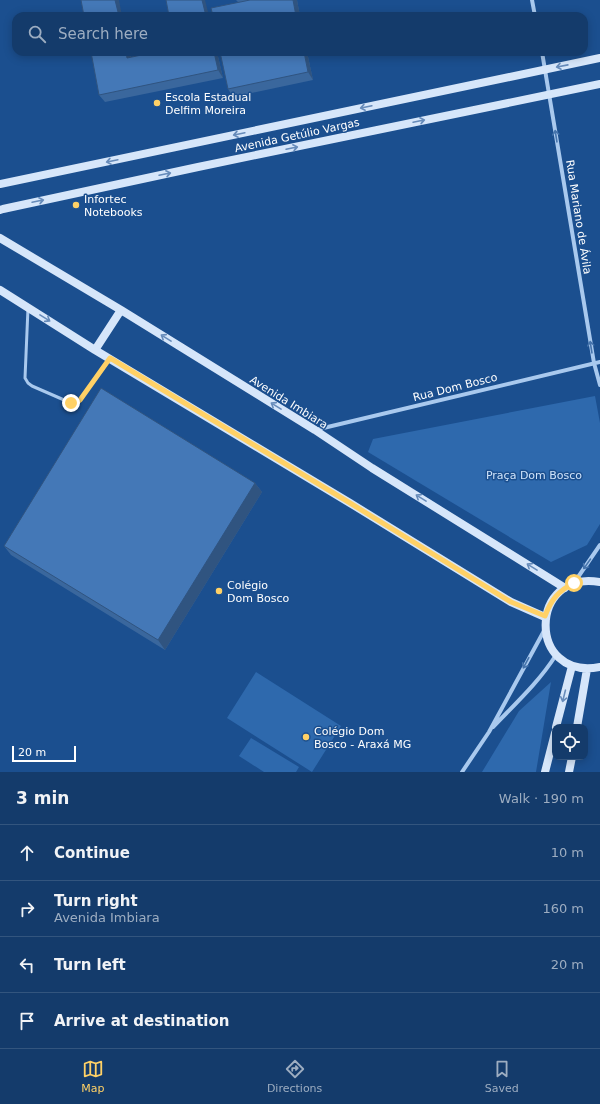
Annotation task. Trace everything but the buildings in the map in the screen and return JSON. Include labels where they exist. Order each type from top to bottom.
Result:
[{"type":"main road","name":"Avenida Getúlio Vargas","points":[[0,184],[600,58]]},
{"type":"main road","name":"Avenida Getúlio Vargas","points":[[0,210],[182,170],[600,84]]},
{"type":"main road","name":"Avenida Imbiara","points":[[0,238],[315,430],[378,472],[565,588]]},
{"type":"main road","points":[[0,290],[95,350],[511,602],[545,616]]},
{"type":"main road","points":[[95,350],[120,310]]},
{"type":"main road","points":[[600,582],[587,580],[574,583],[565,588],[549,605],[545,616],[545,629],[548,643],[556,655],[572,666],[587,669],[600,667]]},
{"type":"main road","points":[[557,724],[572,666]]},
{"type":"main road","points":[[578,724],[587,669]]},
{"type":"main road","points":[[545,772],[552,744]]},
{"type":"main road","points":[[569,772],[571,760]]},
{"type":"street","points":[[532,0],[534,12]]},
{"type":"street","name":"Rua Mariano de Ávila","points":[[543,56],[594,363],[600,385]]},
{"type":"street","name":"Rua Dom Bosco","points":[[315,430],[600,362]]},
{"type":"street","points":[[574,583],[600,545]]},
{"type":"street","points":[[462,772],[489,732],[545,629]]},
{"type":"street","points":[[489,732],[538,680],[549,667],[556,655]]},
{"type":"lane","points":[[28,307],[25,378],[32,386],[71,403],[76,403],[80,400],[110,358]]},
{"type":"green space","name":"Praça Dom Bosco","points":[[595,396],[600,423],[600,524],[587,545],[551,562],[368,452],[373,439]]},
{"type":"green space","points":[[256,672],[341,726],[312,772],[227,718]]},
{"type":"green space","points":[[551,682],[536,772],[482,772],[519,711]]},
{"type":"green space","points":[[251,738],[299,767],[296,772],[264,772],[239,756]]},
{"type":"place","name":"Escola Estadual Delfim Moreira","points":[[157,103]]},
{"type":"place","name":"Infortec Notebooks","points":[[76,205]]},
{"type":"place","name":"Colégio Dom Bosco","points":[[219,591]]},
{"type":"place","name":"Colégio Dom Bosco - Araxá MG","points":[[306,737]]},
{"type":"route","points":[[71,403],[76,403],[80,400],[110,358],[511,602],[545,616],[549,605],[556,596],[565,588],[574,583]]}]
